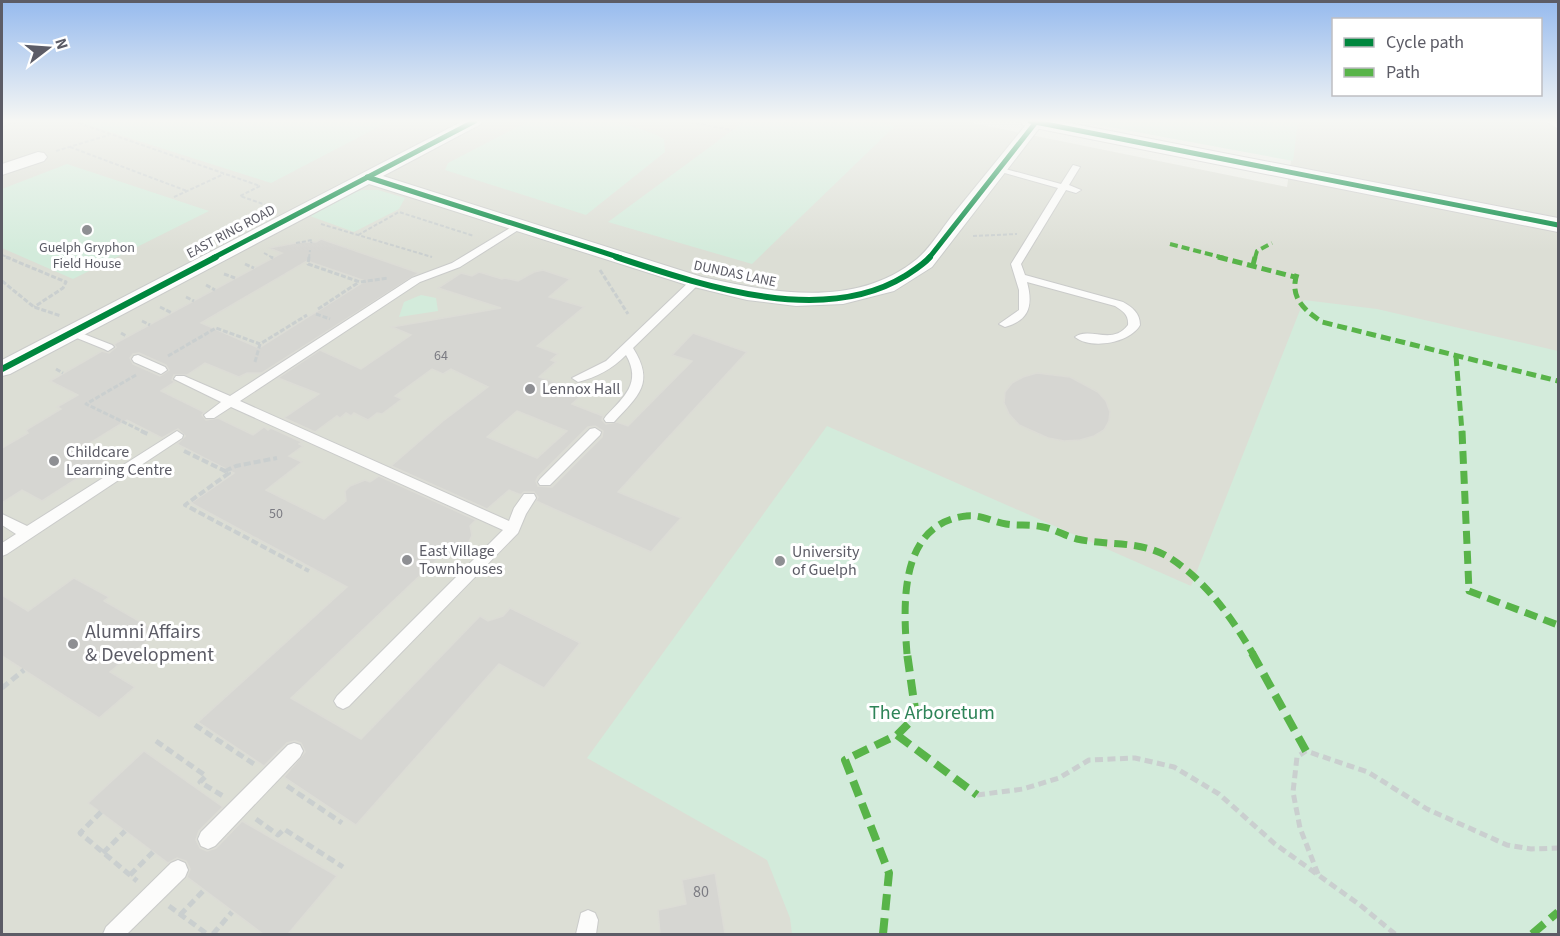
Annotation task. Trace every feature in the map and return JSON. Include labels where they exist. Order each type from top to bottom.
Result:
[{"type":"street","points":[[2,170],[17,165]]},
{"type":"street","name":"EAST RING ROAD","points":[[2,369],[66,324],[391,165]]},
{"type":"street","name":"DUNDAS LANE","points":[[367,177],[696,280],[758,294],[801,298],[843,297],[890,285],[915,272],[925,263],[1002,165]]},
{"type":"street","points":[[1254,165],[1558,225]]},
{"type":"lane","points":[[1005,324],[1022,314],[1025,309],[1021,277],[1016,264],[1076,167]]},
{"type":"lane","points":[[998,170],[1076,190]]},
{"type":"lane","points":[[210,415],[416,280],[456,265],[520,225]]},
{"type":"lane","points":[[1021,277],[1119,304],[1130,310],[1134,317],[1135,324],[1131,332],[1121,336],[1109,339],[1081,337]]},
{"type":"lane","points":[[578,378],[604,370],[696,280]]},
{"type":"lane","points":[[66,324],[108,347]]},
{"type":"lane","points":[[610,419],[632,396],[641,376],[636,361],[627,347]]},
{"type":"lane","points":[[138,359],[156,368]]},
{"type":"lane","points":[[180,379],[513,529]]},
{"type":"lane","points":[[545,482],[595,432]]},
{"type":"lane","points":[[2,550],[171,439]]},
{"type":"lane","points":[[343,701],[513,529],[519,512],[529,498]]},
{"type":"lane","points":[[2,519],[27,533]]},
{"type":"lane","points":[[208,839],[294,751]]},
{"type":"lane","points":[[113,934],[178,870]]},
{"type":"path","points":[[117,165],[187,191]]},
{"type":"path","points":[[198,165],[260,186],[240,196],[456,265]]},
{"type":"path","points":[[174,197],[225,174]]},
{"type":"path","points":[[973,236],[1034,234]]},
{"type":"path","points":[[289,240],[297,243],[312,240],[311,243]]},
{"type":"path","points":[[310,250],[308,264],[360,282]]},
{"type":"path","points":[[264,253],[273,258]]},
{"type":"path","points":[[2,255],[66,282],[63,288],[34,307]]},
{"type":"path","points":[[245,264],[254,268]]},
{"type":"path","points":[[318,309],[360,282],[389,277]]},
{"type":"path","points":[[2,281],[34,307],[66,324]]},
{"type":"path","points":[[206,285],[215,290]]},
{"type":"path","points":[[186,297],[194,301]]},
{"type":"path","points":[[255,363],[260,344],[308,315]]},
{"type":"path","points":[[142,321],[150,325]]},
{"type":"path","points":[[260,344],[216,328],[156,368],[86,404],[171,439],[229,472],[185,505],[309,571]]},
{"type":"path","points":[[121,333],[126,336]]},
{"type":"path","points":[[56,369],[63,374]]},
{"type":"path","points":[[225,471],[236,466],[278,458]]},
{"type":"path","points":[[2,688],[24,670]]},
{"type":"path","points":[[1319,876],[1300,828],[1293,792],[1297,757],[1306,751],[1368,772],[1427,809],[1507,845],[1531,849],[1558,848]]},
{"type":"path","points":[[977,795],[1023,789],[1059,778],[1089,760],[1135,758],[1174,767],[1219,794],[1275,844],[1360,905],[1395,934]]},
{"type":"path","points":[[100,812],[80,833],[153,894],[207,934]]},
{"type":"path","points":[[103,853],[125,831]]},
{"type":"path","points":[[130,875],[153,852]]},
{"type":"path","points":[[180,915],[204,890]]},
{"type":"path","points":[[213,934],[232,912]]},
{"type":"shaded area","name":"University of Guelph","points":[[2,165],[1177,165],[1287,187],[1290,165],[1558,165],[1558,934],[2,934]]},
{"type":"green space","name":"Guelph Gryphon Field House","points":[[69,165],[209,211],[73,279],[2,248],[2,189]]},
{"type":"green space","points":[[213,165],[306,165],[271,183]]},
{"type":"green space","points":[[447,165],[649,165],[586,215],[445,170]]},
{"type":"green space","points":[[686,165],[855,165],[752,264],[608,222]]},
{"type":"green space","points":[[362,190],[378,190],[405,198],[399,209],[354,232],[310,216],[346,195]]},
{"type":"green space","points":[[421,295],[436,298],[438,311],[399,317],[404,302]]},
{"type":"green space","name":"The Arboretum","points":[[1304,300],[1377,309],[1558,351],[1558,934],[792,934],[790,918],[767,860],[587,758],[827,426],[1191,586]]},
{"type":"building","name":"East Village Townhouses","points":[[321,239],[419,273],[262,373],[247,373],[239,377],[205,363],[187,375],[174,375],[172,380],[175,382],[161,391],[204,412],[202,415],[206,420],[218,418],[253,435],[264,427],[268,430],[271,428],[302,442],[299,444],[303,446],[289,456],[302,462],[266,490],[324,519],[346,501],[345,491],[350,486],[365,480],[370,482],[379,476],[476,520],[470,526],[472,535],[469,542],[458,548],[449,548],[291,698],[361,739],[480,616],[488,621],[503,616],[510,608],[580,643],[544,688],[499,664],[356,825],[284,777],[305,752],[301,743],[295,741],[287,743],[264,766],[198,722],[347,587],[191,503],[234,473],[177,444],[185,436],[178,429],[162,438],[127,420],[82,448],[106,460],[42,501],[22,490],[2,503],[2,448],[28,433],[26,430],[61,409],[57,407],[78,395],[50,381],[102,351],[109,353],[116,347],[114,344],[282,253],[269,248],[301,242],[316,242]],"holes":[[[307,261],[365,281],[259,348],[201,323]],[[139,353],[166,365],[169,370],[160,376],[133,364],[130,358],[133,354]]]},
{"type":"building","points":[[543,270],[570,279],[549,297],[584,307],[537,346],[558,354],[551,360],[556,362],[539,377],[585,392],[572,404],[603,416],[602,420],[606,424],[617,422],[628,426],[692,361],[672,355],[693,333],[747,352],[618,492],[681,518],[651,552],[536,501],[538,497],[534,492],[524,492],[521,495],[509,490],[487,509],[391,466],[443,421],[488,387],[451,369],[443,374],[432,369],[395,396],[402,399],[382,414],[377,413],[368,420],[354,413],[351,416],[346,413],[340,418],[337,416],[315,432],[284,418],[319,394],[278,378],[320,350],[361,369],[411,335],[392,327],[501,308],[438,288],[461,273],[472,276],[479,272],[518,281]],"holes":[[[517,411],[567,431],[537,458],[487,437]],[[595,426],[603,431],[602,437],[552,487],[538,486],[536,481],[538,477],[588,427]]]},
{"type":"building","points":[[1037,373],[1070,377],[1098,392],[1106,401],[1110,412],[1109,421],[1104,430],[1080,440],[1064,441],[1048,438],[1019,425],[1009,414],[1004,403],[1005,392],[1012,383]]},
{"type":"building","name":"Alumni Affairs & Development","points":[[74,578],[109,597],[104,601],[158,632],[110,672],[135,687],[99,718],[2,656],[2,595],[28,611]]},
{"type":"building","points":[[144,751],[223,807],[199,831],[196,840],[200,848],[207,851],[216,848],[242,821],[337,876],[288,934],[263,934],[187,877],[190,869],[186,861],[177,858],[168,863],[88,803]]},
{"type":"building","points":[[715,873],[725,934],[660,934],[658,910],[686,904],[682,880]]},
{"type":"marked path","points":[[1253,265],[1257,251],[1272,243]]},
{"type":"marked path","points":[[1170,244],[1295,277]]},
{"type":"marked path","points":[[1297,274],[1294,282],[1295,296],[1303,308],[1322,322],[1558,381]]},
{"type":"marked path","points":[[1456,356],[1466,486],[1469,591],[1558,625]]},
{"type":"marked path","points":[[883,934],[889,873],[845,760],[897,735],[916,716],[905,630],[905,598],[909,569],[920,543],[938,525],[965,516],[975,516],[1005,524],[1045,527],[1087,541],[1138,546],[1172,559],[1199,581],[1231,620],[1277,695],[1306,751]]},
{"type":"marked path","points":[[897,735],[977,795]]},
{"type":"marked path","points":[[1532,934],[1558,912]]},
{"type":"cycle path","points":[[2,369],[392,165]]},
{"type":"cycle path","points":[[367,177],[697,282],[747,293],[796,299],[843,298],[887,287],[925,263],[1002,165]]},
{"type":"cycle path","points":[[1252,165],[1558,225]]},
{"type":"place","name":"Guelph Gryphon Field House","points":[[87,230]]},
{"type":"place","name":"Lennox Hall","points":[[530,389]]},
{"type":"place","name":"Childcare Learning Centre","points":[[54,461]]},
{"type":"place","name":"East Village Townhouses","points":[[407,560]]},
{"type":"place","name":"University of Guelph","points":[[780,561]]},
{"type":"place","name":"Alumni Affairs & Development","points":[[73,644]]}]
